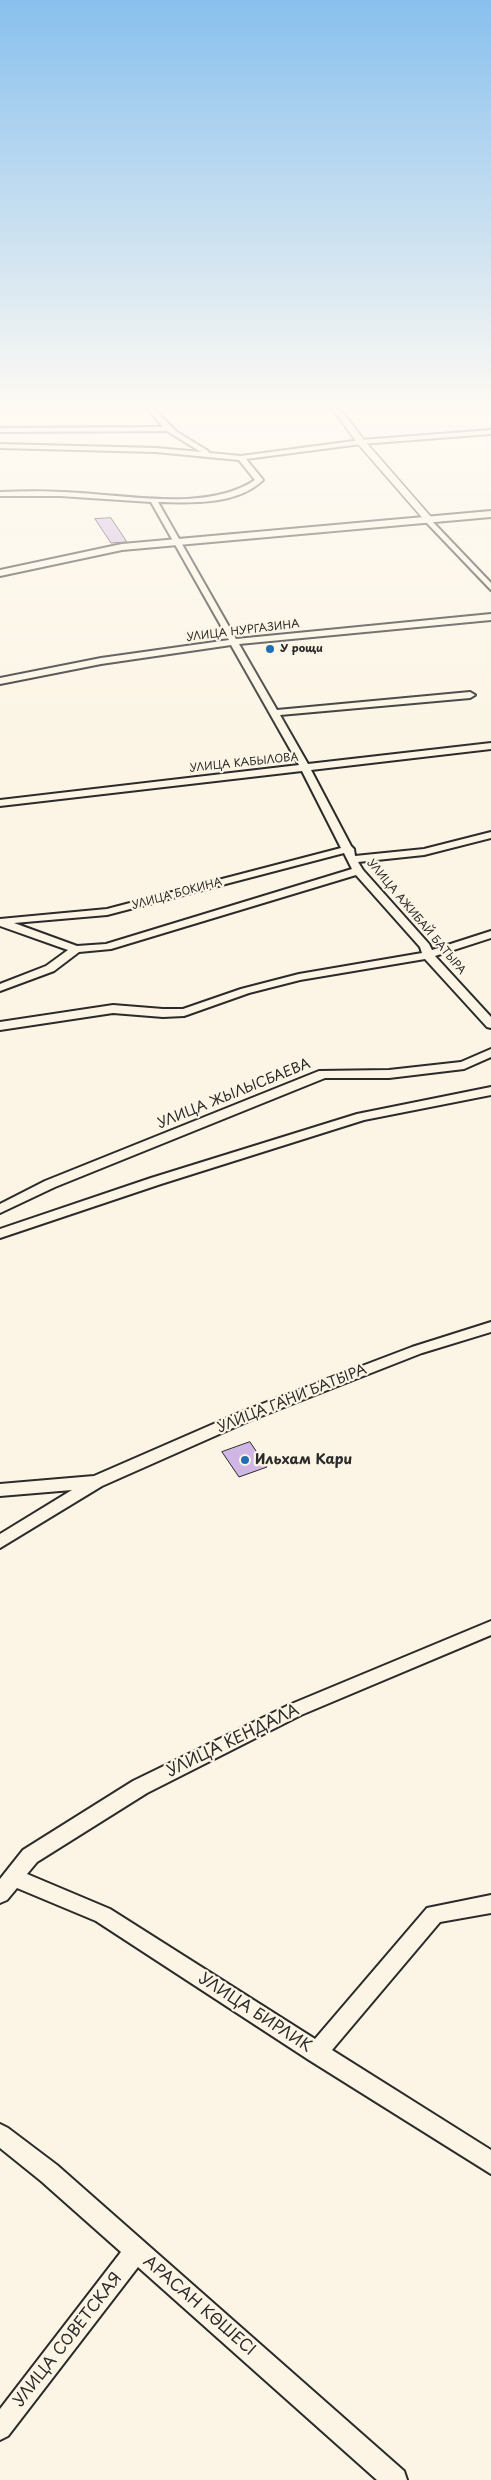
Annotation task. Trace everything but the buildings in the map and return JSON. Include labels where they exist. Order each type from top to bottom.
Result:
[{"type":"main road","points":[[0,573],[94,551],[177,541],[396,523]]},
{"type":"street","name":"УЛИЦА АЖИБАЙ БАТЫРА","points":[[166,523],[306,769],[352,854],[358,871],[425,946],[428,954],[491,1024]]},
{"type":"street","points":[[431,523],[491,588]]},
{"type":"street","name":"УЛИЦА НУРГАЗИНА","points":[[0,681],[101,661],[235,642],[491,617]]},
{"type":"street","points":[[274,713],[470,694]]},
{"type":"street","name":"УЛИЦА КАБЫЛОВА","points":[[0,804],[491,746]]},
{"type":"street","name":"УЛИЦА БОКИНА","points":[[1,922],[107,912],[352,854],[424,852],[491,836]]},
{"type":"street","name":"УЛИЦА БОКИНА","points":[[1,922],[76,949],[107,948],[358,871]]},
{"type":"street","points":[[0,1026],[120,1009],[163,1013],[184,1012],[245,991],[299,977],[428,954],[491,934]]},
{"type":"street","points":[[0,988],[48,970],[63,962],[76,949]]},
{"type":"street","name":"УЛИЦА ЖЫЛЫСБАЕВА","points":[[0,1209],[50,1184],[324,1074],[389,1074],[464,1065],[491,1053]]},
{"type":"street","points":[[0,1234],[166,1178],[361,1117],[491,1091]]},
{"type":"street","name":"УЛИЦА ГАНИ БАТЫРА","points":[[0,1542],[96,1482],[246,1416],[417,1350],[491,1327]]},
{"type":"street","name":"УЛИЦА ГАНИ БАТЫРА","points":[[0,1490],[96,1482]]},
{"type":"street","name":"УЛИЦА КЕНДАЛА","points":[[0,1894],[30,1856],[140,1787],[295,1710],[491,1628]]},
{"type":"street","name":"УЛИЦА БИРЛИК","points":[[12,1877],[103,1915],[316,2053],[491,2163]]},
{"type":"street","points":[[316,2053],[434,1914],[491,1904]]},
{"type":"street","name":"АРАСАН КӨШЕСІ","points":[[0,2135],[49,2173],[395,2480]]},
{"type":"street","name":"УЛИЦА СОВЕТСКАЯ","points":[[0,2428],[136,2251]]},
{"type":"place","name":"У рощи","points":[[270,649]]},
{"type":"place","name":"Ильхам Кари","points":[[245,1460]]}]
